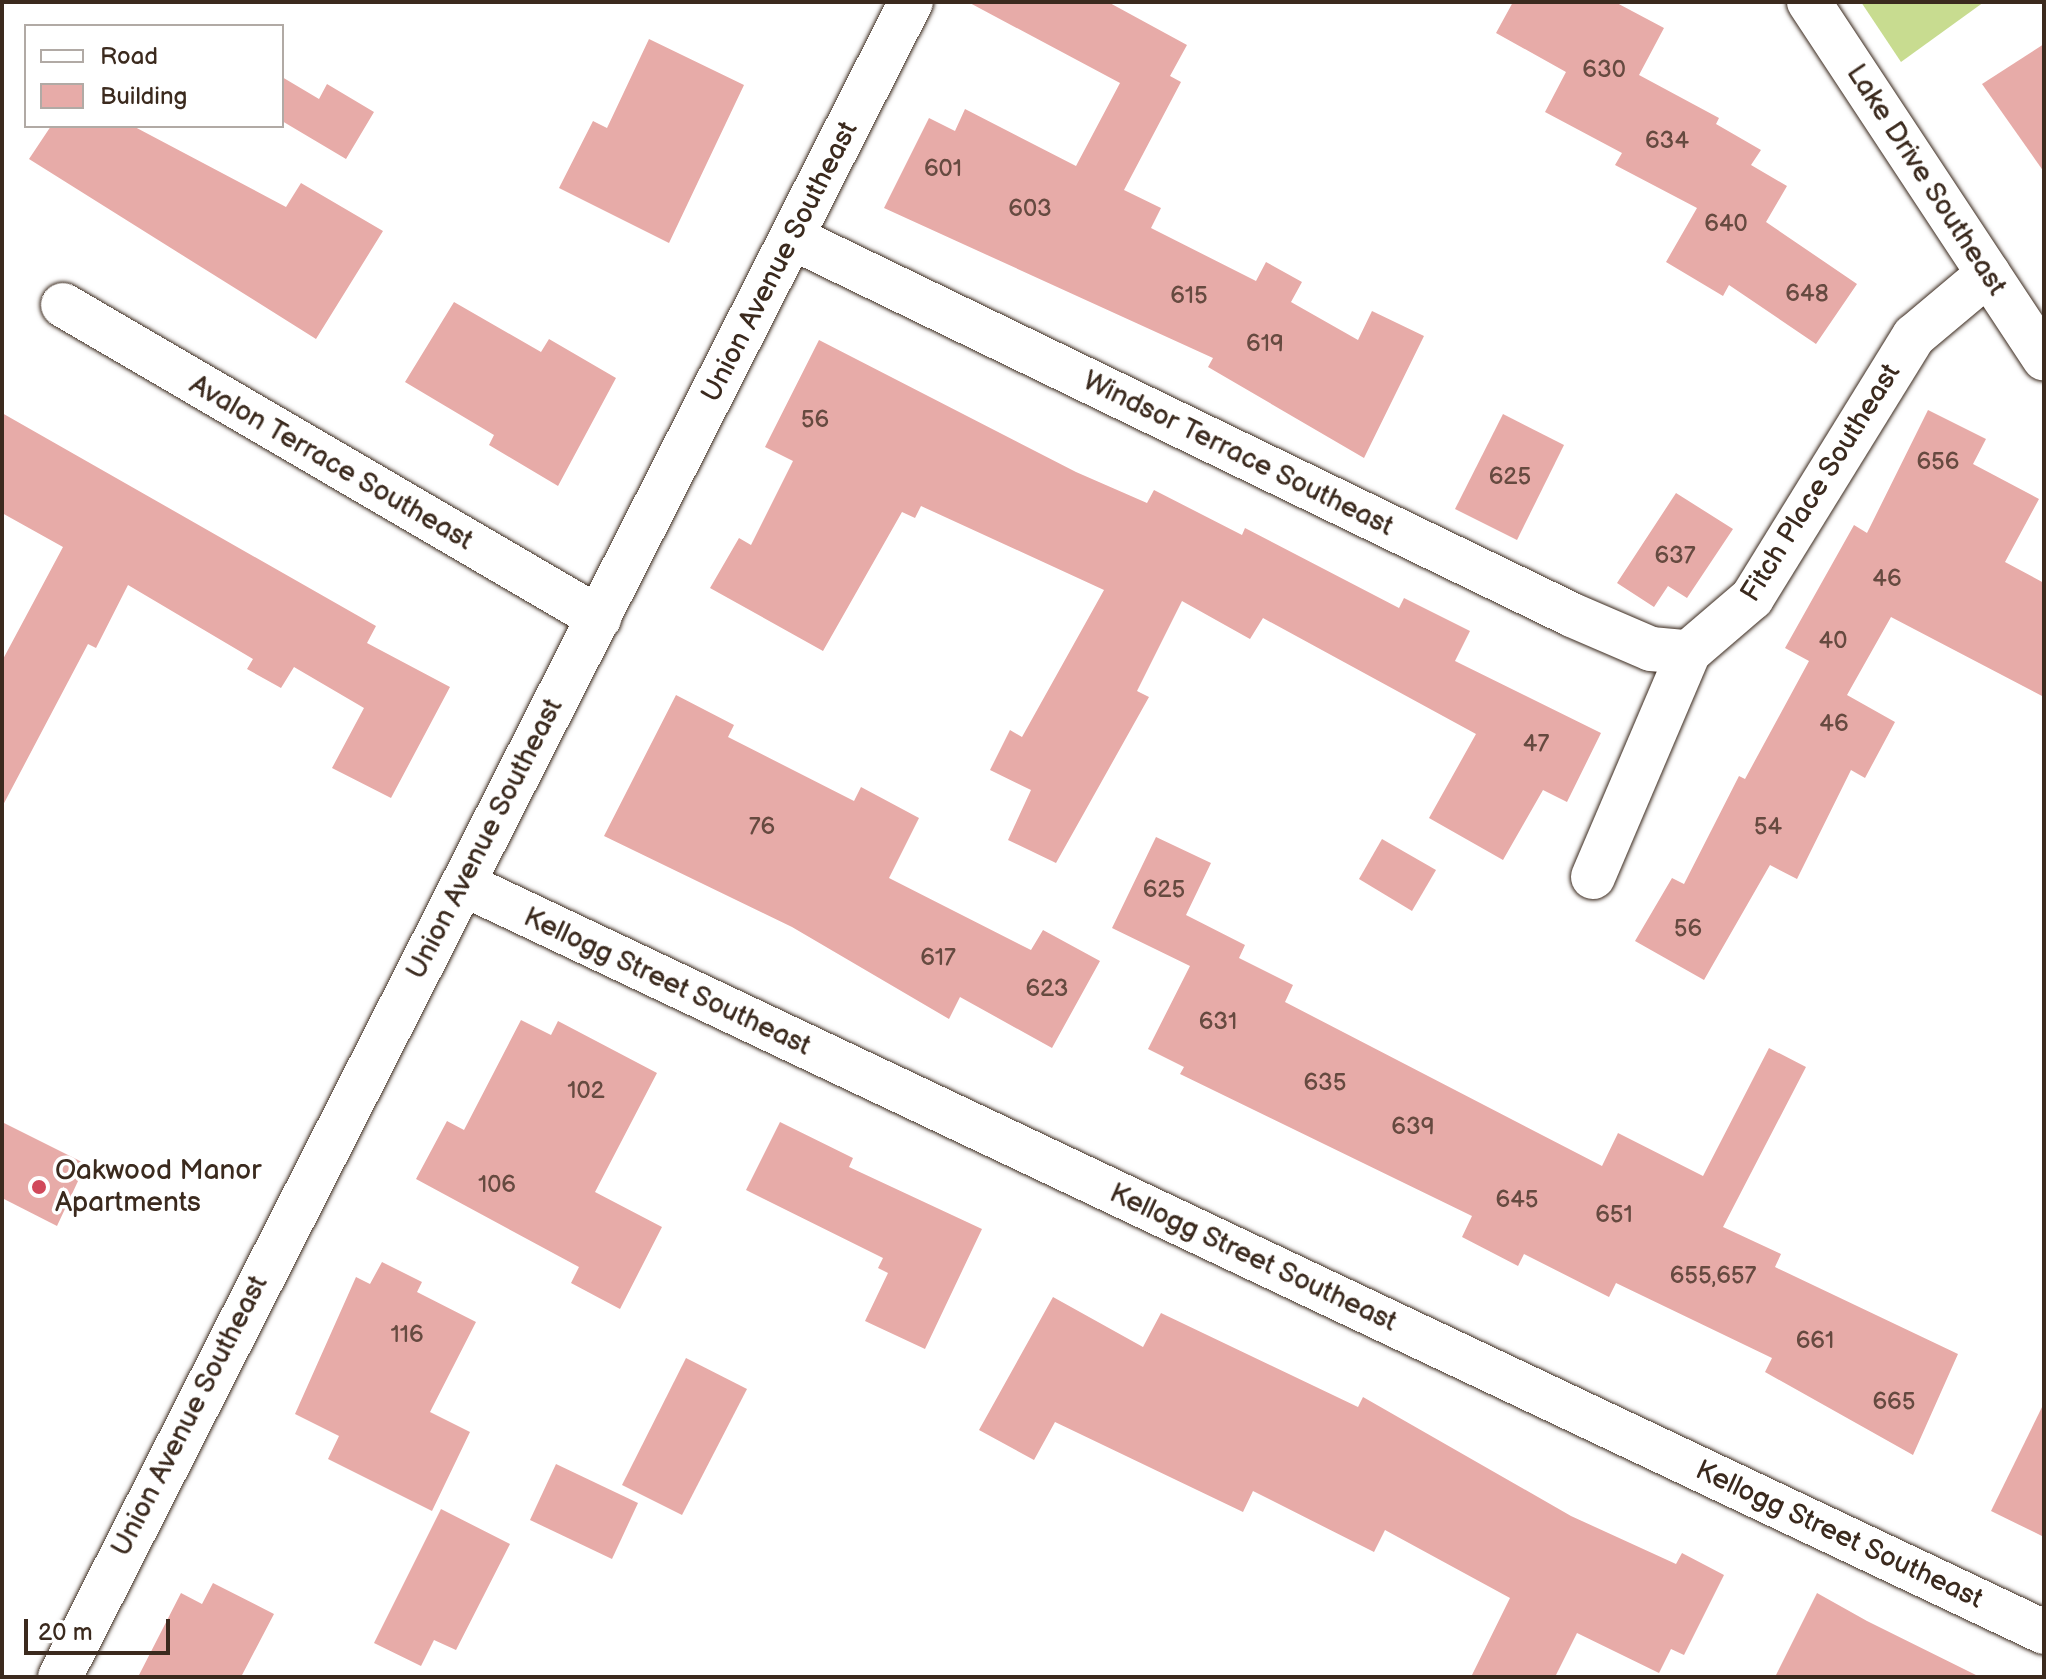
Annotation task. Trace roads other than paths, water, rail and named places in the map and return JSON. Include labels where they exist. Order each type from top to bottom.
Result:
[{"type":"street","name":"Union Avenue Southeast","points":[[60,1677],[911,2]]},
{"type":"street","name":"Lake Drive Southeast","points":[[1809,2],[2044,358]]},
{"type":"street","name":"Windsor Terrace Southeast","points":[[793,238],[1572,615],[1651,649],[1689,652]]},
{"type":"street","name":"Fitch Place Southeast","points":[[1593,877],[1689,652],[1752,598],[1914,336],[1988,274]]},
{"type":"street","name":"Avalon Terrace Southeast","points":[[63,305],[599,618]]},
{"type":"street","name":"Kellogg Street Southeast","points":[[463,884],[2044,1632]]},
{"type":"place","name":"Oakwood Manor Apartments","points":[[39,1187]]}]
